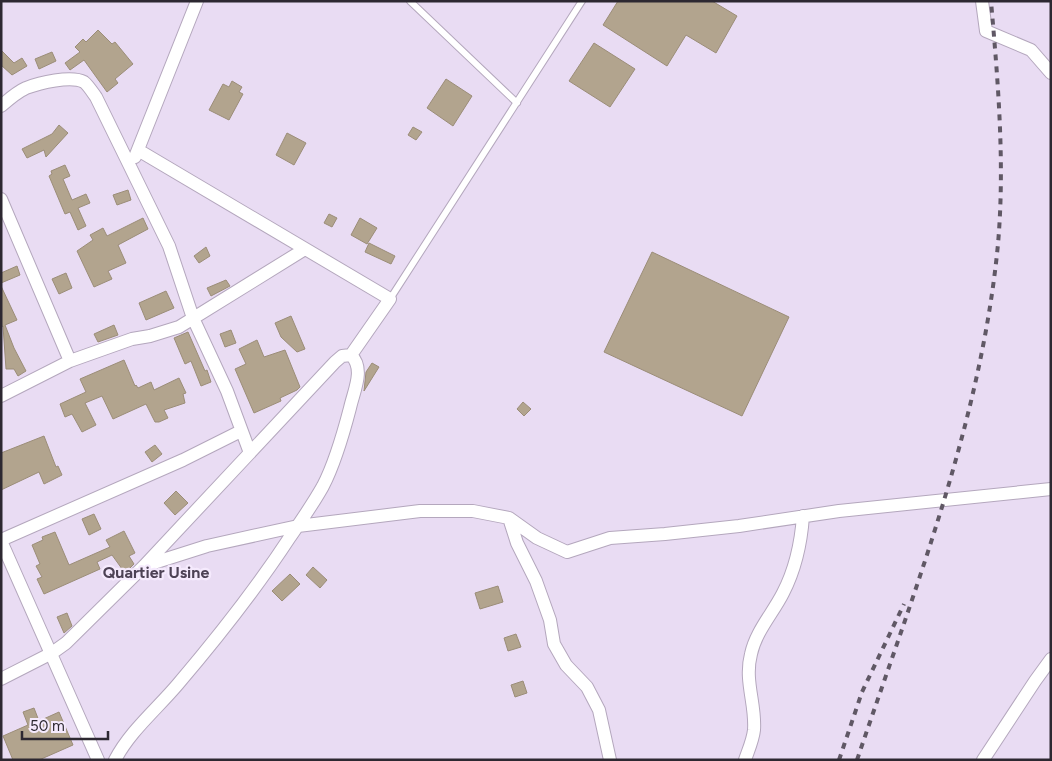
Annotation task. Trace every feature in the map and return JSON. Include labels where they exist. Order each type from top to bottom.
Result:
[{"type":"street","points":[[131,168],[197,1]]},
{"type":"street","points":[[982,1],[986,30],[1031,50],[1051,73]]},
{"type":"street","points":[[1,106],[26,88],[70,79],[84,82],[96,98],[169,246],[193,318],[226,391],[250,453]]},
{"type":"street","points":[[1,679],[52,653],[66,642],[144,566],[335,362],[342,356],[351,355],[390,299],[138,150]]},
{"type":"street","points":[[1,198],[70,361]]},
{"type":"street","points":[[1,396],[70,361],[132,339],[150,336],[179,327],[305,249]]},
{"type":"street","points":[[116,760],[120,751],[137,729],[177,685],[246,602],[298,526],[323,485],[344,430],[359,373],[357,361],[351,355]]},
{"type":"street","points":[[98,760],[1,540],[183,460],[241,431]]},
{"type":"street","points":[[144,566],[207,546],[298,526],[420,511],[473,511],[509,518],[537,538],[567,552],[610,538],[730,527],[804,516],[1051,489]]},
{"type":"street","points":[[745,760],[754,731],[753,711],[748,684],[748,666],[752,650],[762,628],[783,594],[795,569],[802,541],[804,516]]},
{"type":"street","points":[[509,518],[517,543],[536,581],[550,620],[554,644],[566,665],[587,687],[599,710],[610,760]]},
{"type":"street","points":[[984,760],[1051,659]]},
{"type":"lane","points":[[410,1],[517,102]]},
{"type":"lane","points":[[390,299],[582,1]]},
{"type":"building","points":[[618,1],[712,1],[737,16],[716,53],[686,35],[667,66],[603,25]]},
{"type":"building","points":[[98,30],[112,44],[115,42],[133,64],[115,79],[118,83],[107,92],[84,60],[70,70],[65,63],[80,52],[75,47],[83,39],[86,42]]},
{"type":"building","points":[[594,43],[635,69],[610,107],[569,81]]},
{"type":"building","points":[[1,50],[14,63],[22,58],[27,66],[12,75],[1,65]]},
{"type":"building","points":[[52,52],[56,61],[39,69],[35,59]]},
{"type":"building","points":[[446,79],[472,96],[453,126],[427,108]]},
{"type":"building","points":[[232,81],[242,87],[239,92],[243,94],[229,120],[209,110],[223,84],[229,87]]},
{"type":"building","points":[[59,125],[68,133],[46,157],[44,150],[27,158],[22,149],[52,134]]},
{"type":"building","points":[[413,127],[422,132],[416,140],[408,135]]},
{"type":"building","points":[[287,133],[306,143],[294,165],[276,155]]},
{"type":"building","points":[[65,165],[70,176],[63,179],[72,200],[86,194],[90,203],[78,208],[86,226],[78,230],[70,212],[65,214],[49,176],[52,174],[51,171]]},
{"type":"building","points":[[128,190],[131,200],[117,205],[113,195]]},
{"type":"building","points":[[329,214],[337,218],[332,227],[324,223]]},
{"type":"building","points":[[143,218],[148,229],[118,245],[126,263],[108,271],[112,279],[94,287],[77,251],[93,240],[90,235],[103,228],[107,236]]},
{"type":"building","points":[[360,218],[377,228],[367,244],[351,235]]},
{"type":"building","points":[[369,243],[395,256],[391,264],[365,252]]},
{"type":"building","points":[[206,247],[210,256],[199,263],[194,256]]},
{"type":"building","points":[[652,252],[789,317],[742,416],[604,352]]},
{"type":"building","points":[[17,266],[20,275],[1,283],[1,273]]},
{"type":"building","points":[[66,273],[72,288],[59,294],[52,279]]},
{"type":"building","points":[[226,280],[230,286],[211,296],[207,288]]},
{"type":"building","points":[[1,286],[17,320],[5,325],[26,371],[18,376],[14,369],[6,369],[3,326],[1,327]]},
{"type":"building","points":[[166,291],[174,308],[146,320],[139,303]]},
{"type":"building","points":[[291,316],[305,349],[297,352],[281,337],[275,323]]},
{"type":"building","points":[[114,325],[118,335],[98,342],[94,334]]},
{"type":"building","points":[[231,330],[236,343],[225,347],[220,334]]},
{"type":"building","points":[[188,332],[211,382],[201,386],[191,361],[185,364],[174,338]]},
{"type":"building","points":[[257,340],[264,357],[285,350],[300,387],[280,398],[281,401],[254,413],[235,369],[246,364],[239,349]]},
{"type":"building","points":[[124,360],[135,386],[138,388],[151,382],[154,390],[179,378],[186,393],[183,394],[185,403],[164,410],[168,418],[159,422],[155,422],[146,404],[113,419],[102,396],[85,403],[96,425],[82,432],[72,414],[65,417],[60,404],[86,392],[80,379]]},
{"type":"building","points":[[372,363],[379,367],[364,391],[366,372]]},
{"type":"building","points":[[523,402],[531,409],[524,416],[517,409]]},
{"type":"building","points":[[44,436],[56,467],[58,466],[62,475],[44,484],[39,472],[1,490],[1,453]]},
{"type":"building","points":[[155,445],[162,454],[152,462],[145,452]]},
{"type":"building","points":[[176,491],[188,503],[175,515],[164,503]]},
{"type":"building","points":[[94,514],[101,529],[89,535],[82,519]]},
{"type":"building","points":[[124,531],[135,553],[129,556],[134,564],[125,573],[112,555],[97,562],[100,569],[44,594],[37,579],[42,577],[36,566],[40,564],[32,545],[43,540],[42,537],[55,532],[69,565],[110,547],[106,540]]},
{"type":"building","points":[[313,567],[327,580],[320,588],[306,575]]},
{"type":"building","points":[[290,574],[300,584],[282,601],[272,591]]},
{"type":"building","points":[[498,586],[503,602],[480,609],[475,593]]},
{"type":"building","points":[[67,613],[72,626],[64,633],[57,617]]},
{"type":"building","points":[[516,634],[521,647],[508,651],[504,638]]},
{"type":"building","points":[[523,681],[527,693],[515,697],[511,685]]},
{"type":"building","points":[[34,708],[39,721],[59,712],[73,745],[39,760],[13,760],[3,736],[28,725],[23,712]]},
{"type":"railway","points":[[857,760],[922,569],[961,441],[977,376],[989,310],[998,244],[1001,183],[998,92],[991,1]]},
{"type":"railway","points":[[839,760],[862,692],[904,604]]},
{"type":"district","name":"Quartier Usine","points":[[156,572]]}]
